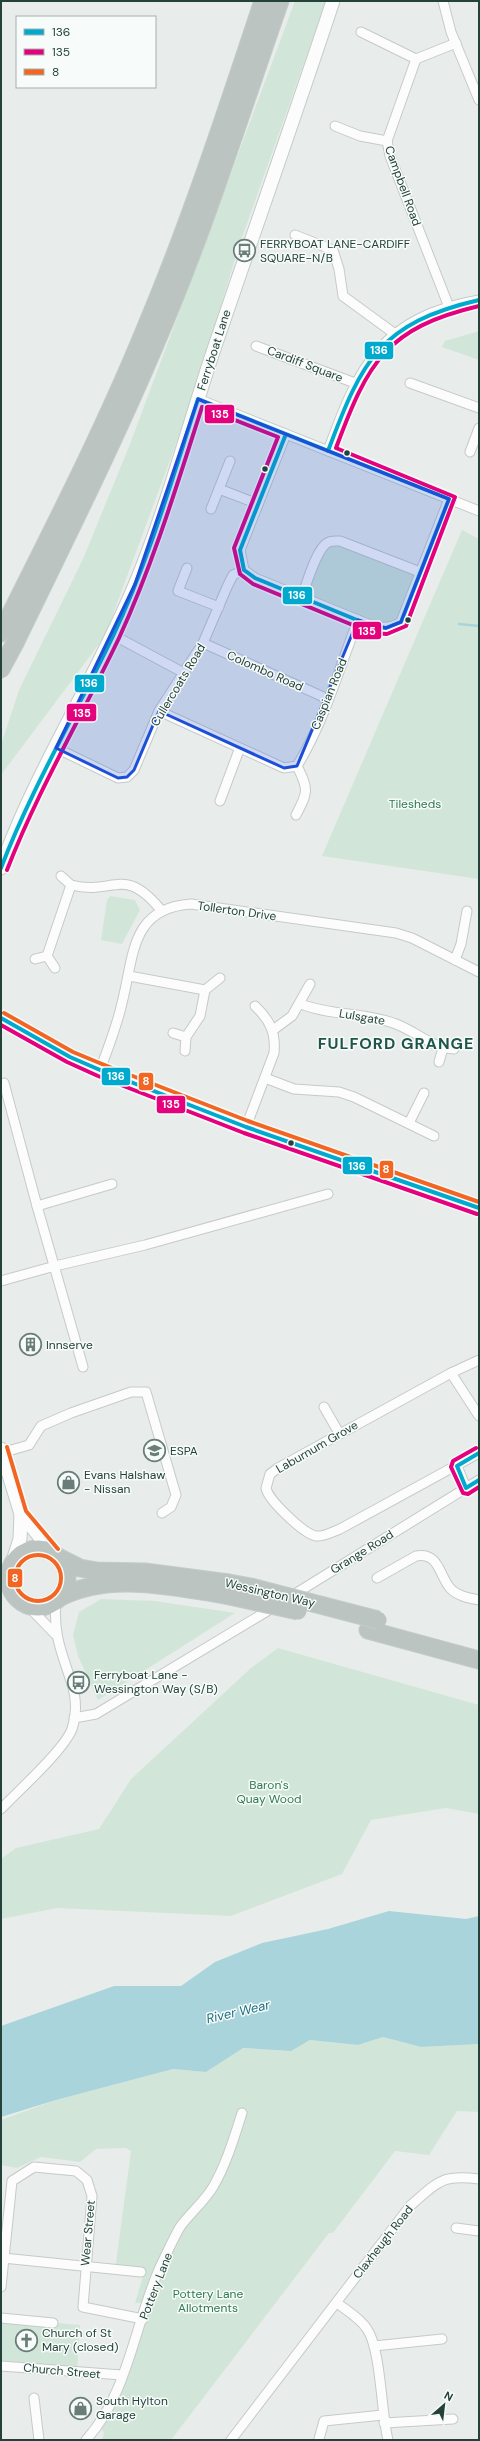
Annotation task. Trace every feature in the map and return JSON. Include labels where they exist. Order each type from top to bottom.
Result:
[{"type":"highway","points":[[1,633],[66,505],[148,322],[221,126],[263,1]]},
{"type":"highway","points":[[1,668],[16,643],[161,331],[235,135],[280,1]]},
{"type":"highway","name":"Wessington Way","points":[[8,1566],[18,1556],[32,1549],[44,1550],[80,1568],[97,1571],[145,1572],[227,1589],[300,1611],[479,1647]]},
{"type":"highway","points":[[56,1555],[64,1566],[67,1576],[66,1585],[57,1600]]},
{"type":"highway","points":[[8,1566],[9,1585],[15,1598]]},
{"type":"highway","name":"Wessington Way","points":[[15,1598],[37,1607],[49,1605],[74,1590],[114,1584],[227,1589]]},
{"type":"highway","name":"Wessington Way","points":[[373,1625],[479,1660]]},
{"type":"street","name":"Ferryboat Lane","points":[[1,868],[28,804],[113,635],[148,551],[333,1]]},
{"type":"street","points":[[443,1],[456,42],[479,100]]},
{"type":"street","points":[[361,32],[416,59],[456,42]]},
{"type":"street","name":"Campbell Road","points":[[416,59],[387,141],[390,156],[449,307]]},
{"type":"street","points":[[335,126],[360,136],[387,141]]},
{"type":"street","points":[[295,235],[333,250],[339,269],[343,296],[395,334]]},
{"type":"street","points":[[328,450],[355,383],[372,357],[395,334],[426,315],[449,307],[479,300]]},
{"type":"street","name":"Cardiff Square","points":[[256,346],[355,383]]},
{"type":"street","points":[[410,383],[479,407]]},
{"type":"street","points":[[198,399],[479,511]]},
{"type":"street","points":[[470,452],[479,428]]},
{"type":"street","points":[[286,434],[240,550],[244,570],[255,578],[302,596],[374,627],[386,628],[402,622],[449,499]]},
{"type":"street","points":[[211,509],[230,461]]},
{"type":"street","points":[[219,489],[258,504]]},
{"type":"street","points":[[302,596],[320,551],[327,543],[332,541],[340,541],[420,572]]},
{"type":"street","points":[[187,568],[178,592],[218,607]]},
{"type":"street","name":"Cullercoats Road","points":[[56,748],[118,778],[127,777],[134,770],[159,711],[203,643],[218,607],[234,575],[244,570]]},
{"type":"street","name":"Caspian Road","points":[[297,766],[305,754],[328,699],[358,620]]},
{"type":"street","points":[[113,635],[184,673]]},
{"type":"street","name":"Colombo Road","points":[[203,643],[328,699]]},
{"type":"street","points":[[159,711],[239,750],[284,768],[297,766],[304,782],[306,795],[296,815]]},
{"type":"street","points":[[220,801],[239,750]]},
{"type":"street","points":[[61,876],[71,885],[94,888],[120,884],[133,886],[144,892],[161,910]]},
{"type":"street","points":[[55,968],[48,956],[71,885]]},
{"type":"street","name":"Tollerton Drive","points":[[100,1070],[121,1009],[129,976],[134,945],[140,931],[149,919],[161,910],[170,907],[191,904],[396,933],[479,972]]},
{"type":"street","points":[[455,960],[461,944],[467,911]]},
{"type":"street","points":[[35,959],[48,956]]},
{"type":"street","points":[[129,976],[205,990],[214,985],[220,978]]},
{"type":"street","points":[[273,1030],[292,1016],[301,1004],[310,984]]},
{"type":"street","points":[[185,1051],[186,1036],[200,1016],[205,990]]},
{"type":"street","name":"Lulsgate","points":[[301,1004],[314,1009],[376,1017],[397,1024],[443,1048],[454,1049]]},
{"type":"street","points":[[246,1127],[274,1053],[275,1042],[270,1022],[256,1006]]},
{"type":"street","points":[[1,1018],[70,1057],[100,1070],[246,1127],[479,1208]]},
{"type":"street","points":[[173,1033],[186,1036]]},
{"type":"street","points":[[439,1062],[443,1048]]},
{"type":"street","points":[[265,1078],[294,1089],[339,1092],[354,1097],[434,1136]]},
{"type":"street","points":[[4,1083],[37,1206],[84,1366]]},
{"type":"street","points":[[409,1123],[424,1094]]},
{"type":"street","points":[[37,1206],[112,1184]]},
{"type":"street","points":[[1,1281],[55,1266],[145,1245],[328,1194]]},
{"type":"street","name":"Laburnum Grove","points":[[479,1360],[451,1373],[339,1433],[278,1468],[270,1474],[266,1481],[267,1494],[271,1500],[310,1534],[324,1536],[340,1529],[479,1453]]},
{"type":"street","points":[[451,1373],[479,1416]]},
{"type":"street","points":[[8,1566],[20,1539],[21,1514],[1,1451],[29,1445],[41,1426],[71,1413],[131,1392],[146,1392],[176,1495],[171,1507],[162,1513]]},
{"type":"street","points":[[324,1407],[339,1433]]},
{"type":"street","points":[[456,1466],[466,1488]]},
{"type":"street","name":"Grange Road","points":[[74,1718],[96,1714],[245,1625],[479,1480]]},
{"type":"street","points":[[21,1514],[56,1555]]},
{"type":"street","points":[[376,1578],[416,1556],[423,1555],[436,1562],[450,1588],[457,1594],[479,1600]]},
{"type":"street","points":[[15,1598],[56,1634]]},
{"type":"street","points":[[1,1809],[64,1743],[72,1728],[75,1704],[72,1686],[56,1634],[57,1600]]},
{"type":"street","name":"Pottery Lane","points":[[86,2440],[93,2432],[122,2375],[143,2319],[160,2266],[181,2226],[214,2186],[232,2143],[242,2113]]},
{"type":"street","name":"Wear Street","points":[[1,2287],[2,2262],[12,2182],[34,2168],[76,2171],[87,2180],[92,2196],[85,2267],[83,2307],[143,2319]]},
{"type":"street","name":"Claxheugh Road","points":[[231,2440],[410,2206],[434,2185],[455,2176],[479,2179]]},
{"type":"street","points":[[456,2228],[479,2231]]},
{"type":"street","points":[[2,2262],[141,2272]]},
{"type":"street","points":[[336,2303],[366,2327],[374,2340],[383,2419],[388,2440]]},
{"type":"street","points":[[1,2318],[53,2323]]},
{"type":"street","points":[[374,2346],[442,2339]]},
{"type":"street","name":"Church Street","points":[[1,2366],[122,2375]]},
{"type":"street","points":[[34,2398],[39,2440]]},
{"type":"street","points":[[319,2439],[324,2421],[453,2419]]},
{"type":"highlighted area","points":[[198,399],[449,499],[401,622],[386,628],[358,620],[297,766],[284,768],[159,711],[134,770],[127,777],[118,778],[56,748],[135,584]]},
{"type":"green space","points":[[295,1],[326,1],[239,246],[193,398],[105,636],[1,775],[1,745],[19,690],[83,559],[130,444]]},
{"type":"green space","points":[[479,331],[479,360],[442,347],[445,341]]},
{"type":"green space","name":"Tilesheds","points":[[462,530],[479,539],[479,879],[322,856]]},
{"type":"green space","points":[[332,541],[420,572],[406,614],[386,628],[302,596],[320,551]]},
{"type":"green space","points":[[110,896],[135,900],[140,910],[122,944],[101,940],[107,900]]},
{"type":"green space","points":[[101,1599],[155,1601],[235,1613],[98,1700],[78,1656],[73,1635],[79,1612]]},
{"type":"green space","name":"Baron's Quay Wood","points":[[278,1648],[479,1705],[479,1814],[446,1808],[371,1820],[342,1874],[231,1916],[57,1908],[1,1919],[1,1859],[16,1848],[99,1829],[131,1779],[251,1668]]},
{"type":"green space","name":"Pottery Lane Allotments","points":[[383,2037],[421,2047],[479,2044],[479,2112],[457,2111],[429,2155],[395,2151],[333,2233],[329,2233],[171,2440],[102,2440],[104,2433],[98,2422],[109,2403],[148,2302],[135,2303],[144,2273],[115,2270],[131,2151],[126,2148],[96,2149],[80,2162],[41,2157],[17,2168],[1,2165],[1,2120],[56,2100],[173,2069],[206,2072],[242,2048],[290,2051],[310,2040],[358,2045]]},
{"type":"green space","points":[[1,2318],[80,2325],[77,2373],[1,2366]]},
{"type":"water","name":"River Wear","points":[[389,1911],[466,1919],[479,1916],[479,2044],[421,2047],[383,2037],[358,2045],[310,2040],[291,2051],[243,2048],[206,2072],[173,2069],[56,2100],[1,2117],[1,2026],[114,1986],[181,1986],[215,1962],[262,1943],[328,1929]]},
{"type":"waterway","points":[[459,624],[479,626]]},
{"type":"transit line","name":"136","points":[[328,451],[352,392],[365,369],[379,350],[397,334],[418,320],[445,309],[479,300]]},
{"type":"transit line","name":"135","points":[[7,870],[32,811],[105,667],[143,582],[164,524],[202,407],[278,437],[234,548],[240,574],[253,584],[372,633],[387,634],[406,626],[455,497],[336,448],[359,393],[371,371],[385,353],[401,338],[422,325],[447,315],[479,306]]},
{"type":"transit line","name":"136","points":[[1,868],[26,809],[99,665],[126,607],[149,549],[198,399],[449,499],[401,622],[386,628],[374,627],[255,578],[244,570],[240,550],[286,434]]},
{"type":"transit line","name":"8","points":[[4,1013],[73,1052],[102,1064],[248,1121],[479,1202]]},
{"type":"transit line","name":"136","points":[[1,1018],[70,1057],[100,1070],[246,1127],[479,1208]]},
{"type":"transit line","name":"135","points":[[1,1025],[67,1062],[98,1076],[244,1133],[477,1214]]},
{"type":"transit line","name":"8","points":[[7,1447],[26,1511],[58,1549]]},
{"type":"transit line","name":"135","points":[[476,1448],[453,1461],[451,1467],[463,1493],[468,1494],[479,1487]]},
{"type":"transit line","name":"136","points":[[479,1453],[457,1466],[466,1488],[479,1480]]},
{"type":"transit line","name":"8","points":[[34,1555],[42,1555],[51,1559],[57,1565],[61,1578],[57,1591],[51,1597],[42,1601],[34,1601],[25,1597],[19,1591],[15,1582],[15,1574],[19,1565],[25,1559],[34,1555]]},
{"type":"place","name":"FERRYBOAT LANE-CARDIFF SQUARE-N/B","points":[[244,251]]},
{"type":"place","name":"Innserve","points":[[30,1345]]},
{"type":"place","name":"ESPA","points":[[155,1451]]},
{"type":"place","name":"Evans Halshaw - Nissan","points":[[68,1482]]},
{"type":"place","name":"Ferryboat Lane - Wessington Way (S/B)","points":[[78,1682]]},
{"type":"place","name":"Church of St Mary (closed)","points":[[27,2340]]},
{"type":"place","name":"South Hylton Garage","points":[[81,2408]]},
{"type":"district","name":"FULFORD GRANGE","points":[[396,1043]]}]
